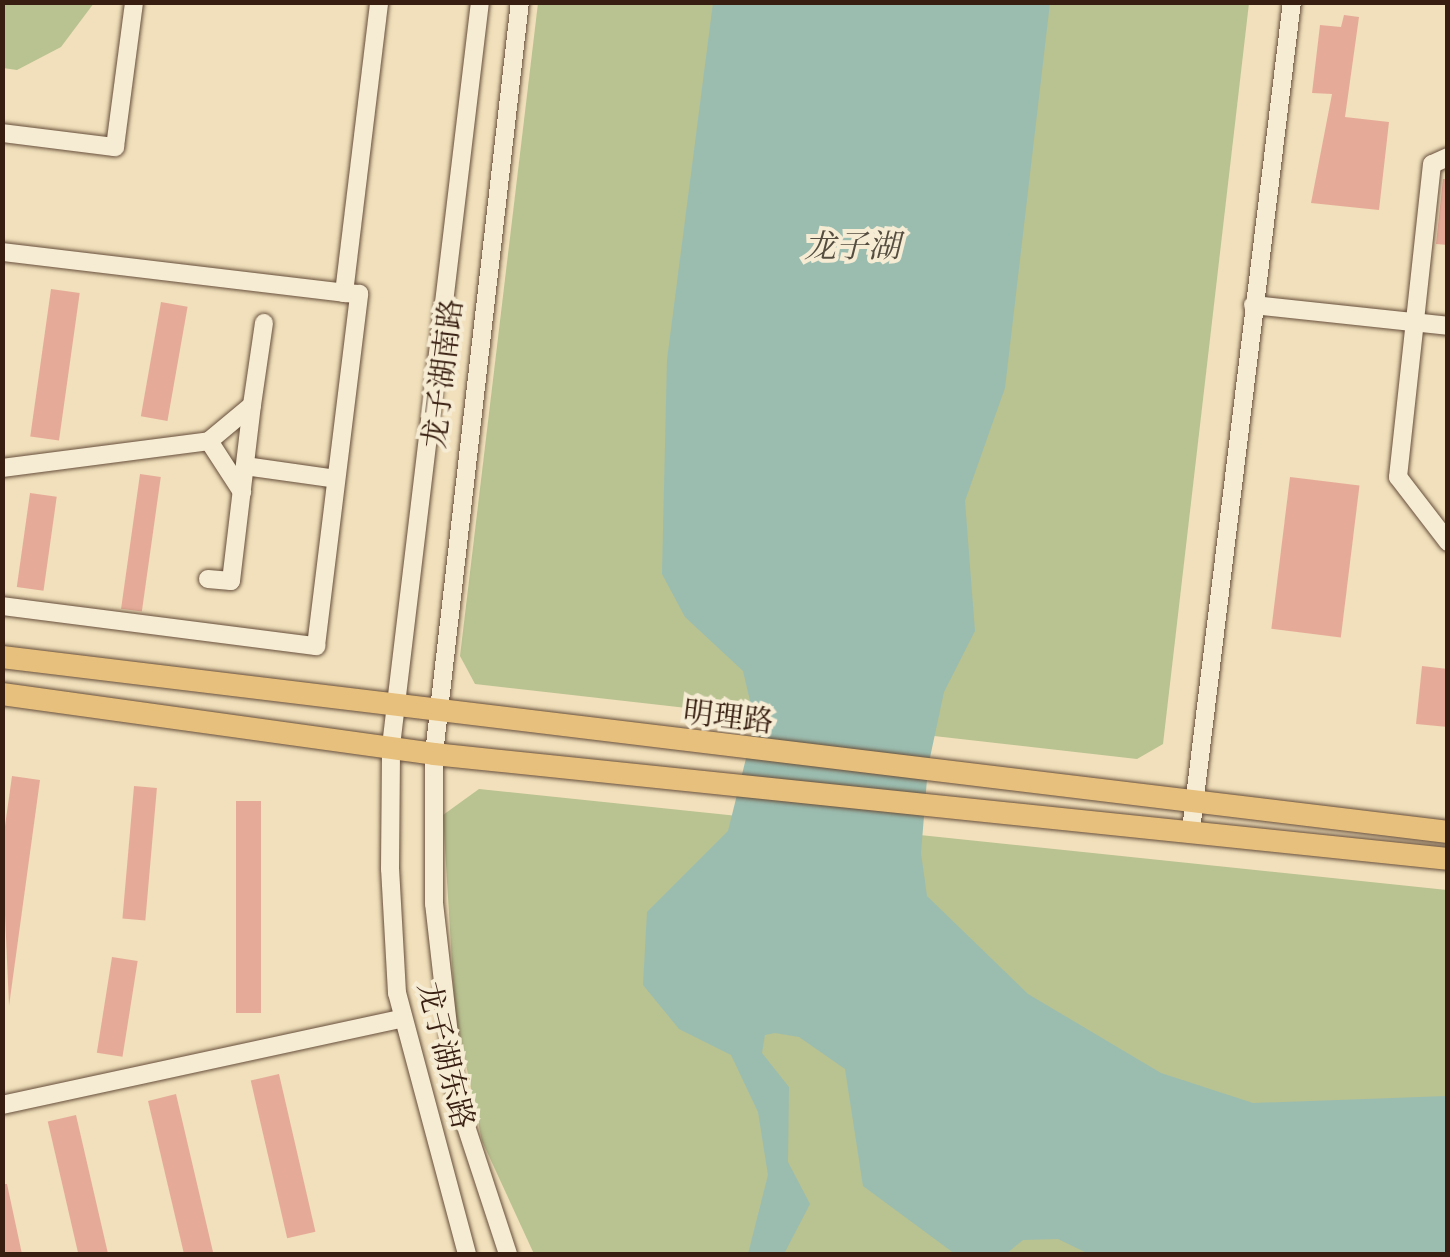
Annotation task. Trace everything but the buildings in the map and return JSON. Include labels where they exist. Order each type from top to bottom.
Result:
[{"type":"main road","name":"明理路","points":[[2,657],[396,706],[437,715],[1448,832]]},
{"type":"main road","points":[[2,694],[434,754],[1448,859]]},
{"type":"street","points":[[2,132],[115,146],[134,2]]},
{"type":"street","points":[[344,294],[379,2]]},
{"type":"street","name":"龙子湖南路","points":[[391,746],[480,2]]},
{"type":"street","name":"龙子湖南路","points":[[434,754],[520,2]]},
{"type":"street","points":[[1191,830],[1292,2]]},
{"type":"street","points":[[1448,157],[1432,164],[1398,476],[1448,542]]},
{"type":"street","points":[[2,252],[359,294],[316,646],[2,606]]},
{"type":"street","points":[[1253,305],[1448,326]]},
{"type":"street","points":[[208,579],[232,581],[264,323]]},
{"type":"street","points":[[2,468],[208,441],[252,405]]},
{"type":"street","points":[[208,441],[242,492]]},
{"type":"street","points":[[245,466],[336,479]]},
{"type":"street","name":"龙子湖东路","points":[[391,746],[403,1018],[467,1254]]},
{"type":"street","name":"龙子湖东路","points":[[434,754],[434,904],[456,1096],[508,1254]]},
{"type":"street","points":[[2,1104],[403,1018]]},
{"type":"green space","points":[[2,3],[94,3],[61,47],[17,70],[3,68]]},
{"type":"green space","points":[[538,3],[1249,3],[1163,744],[1137,759],[475,684],[460,656]]},
{"type":"green space","points":[[479,789],[1447,890],[1447,1254],[534,1254],[482,1141],[455,1012],[443,815]]},
{"type":"water","name":"龙子湖","points":[[713,3],[1050,3],[1005,388],[965,501],[975,631],[944,692],[928,767],[921,853],[927,896],[1028,994],[1161,1073],[1253,1103],[1447,1096],[1447,1254],[1089,1254],[1058,1239],[1023,1240],[1006,1254],[955,1254],[863,1186],[845,1069],[799,1037],[775,1033],[765,1035],[762,1053],[789,1087],[788,1162],[810,1204],[784,1254],[748,1254],[768,1175],[758,1112],[731,1055],[679,1029],[643,985],[647,912],[728,831],[755,722],[743,671],[685,617],[662,574],[667,360]]}]
